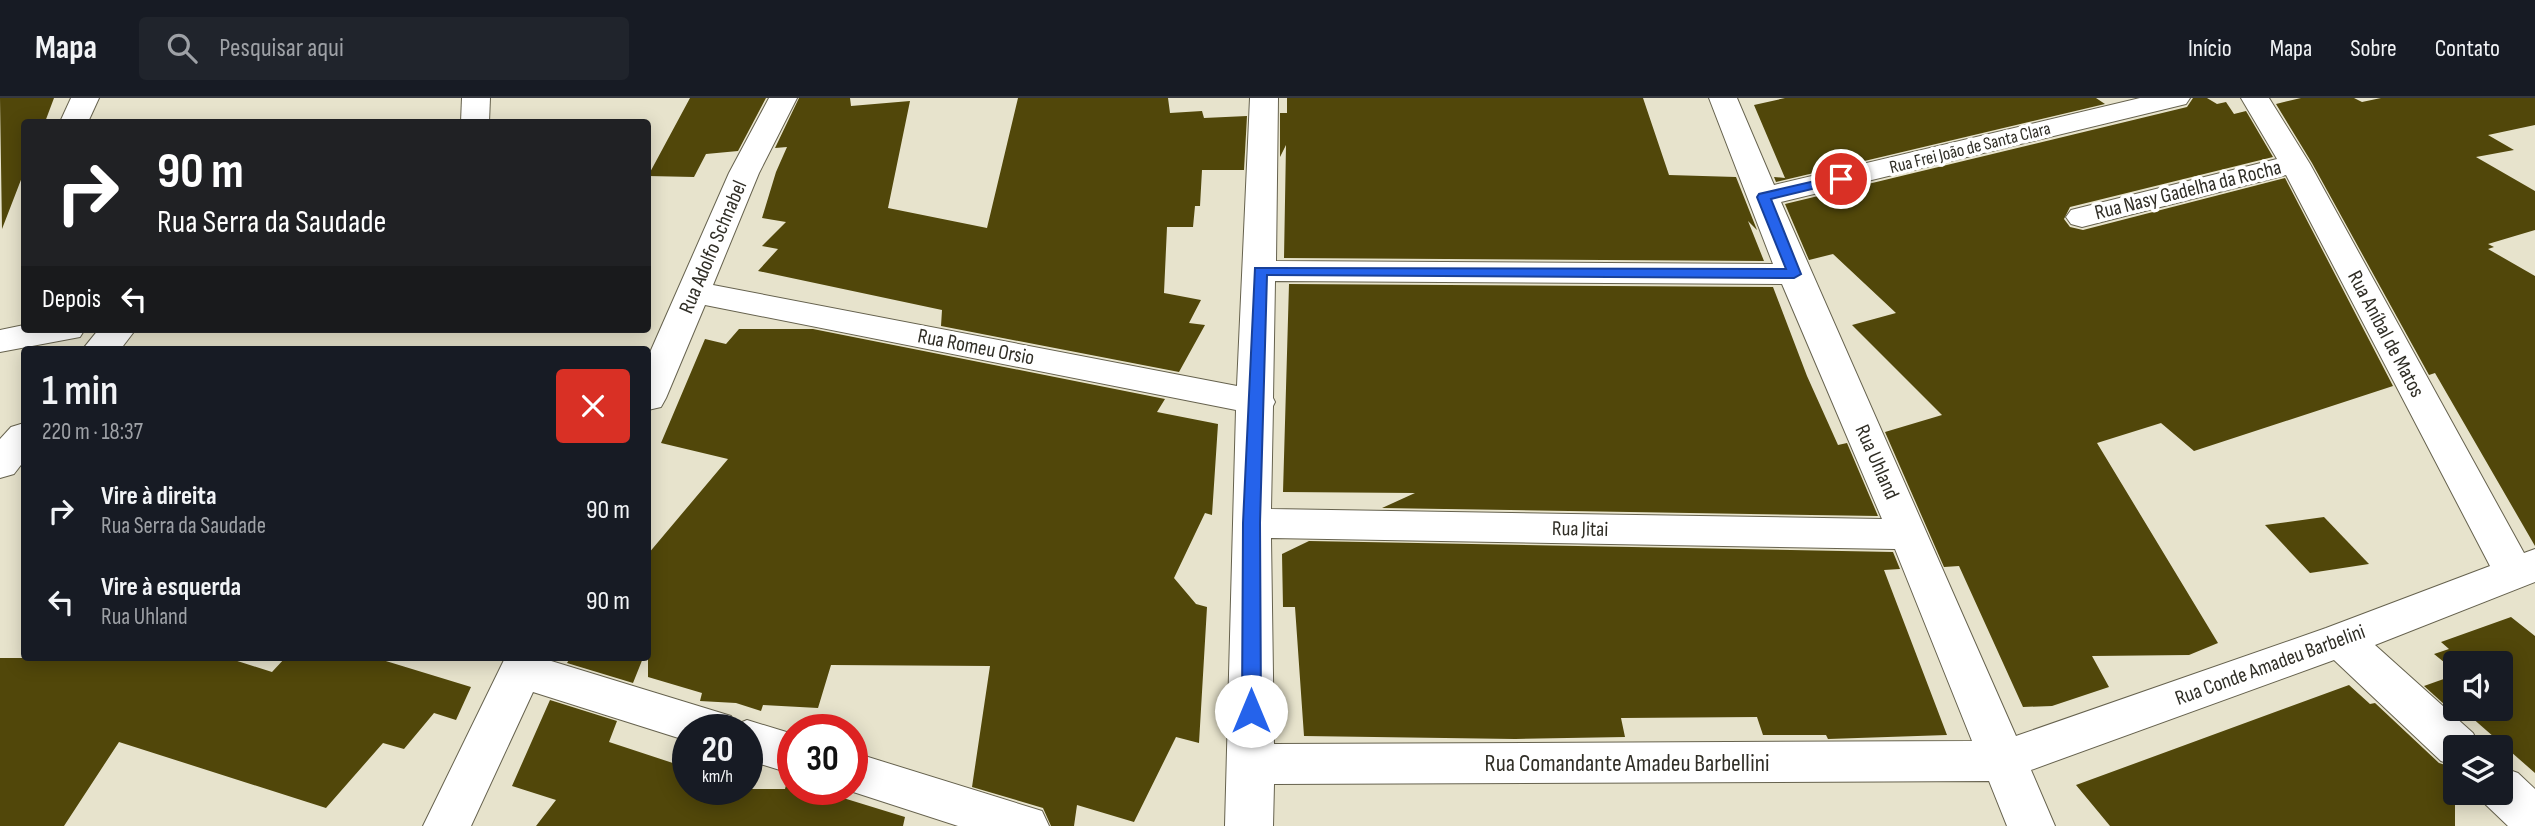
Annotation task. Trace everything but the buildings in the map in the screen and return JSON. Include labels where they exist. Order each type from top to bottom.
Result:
[{"type":"street","points":[[75,119],[85,98]]},
{"type":"street","points":[[475,119],[477,98]]},
{"type":"street","name":"Rua Adolfo Schnabel","points":[[651,391],[744,173],[783,98]]},
{"type":"street","points":[[1249,826],[1251,523],[1257,402],[1264,98]]},
{"type":"street","name":"Rua Uhland","points":[[1723,98],[1794,274],[1909,534],[2031,826]]},
{"type":"street","name":"Rua Frei João de Santa Clara","points":[[1763,197],[2176,98]]},
{"type":"street","name":"Rua Aníbal de Matos","points":[[2255,98],[2524,568]]},
{"type":"street","name":"Rua Nasy Gadelha da Rocha","points":[[2082,217],[2295,164]]},
{"type":"street","points":[[1260,271],[1794,274]]},
{"type":"street","name":"Rua Romeu Orsio","points":[[695,292],[1257,402]]},
{"type":"street","points":[[0,341],[45,333]]},
{"type":"street","points":[[104,346],[115,333]]},
{"type":"street","points":[[0,464],[21,440]]},
{"type":"street","name":"Rua Jitai","points":[[1251,523],[1909,534]]},
{"type":"street","name":"Rua Conde Amadeu Barbelini","points":[[2003,761],[2341,640],[2524,568]]},
{"type":"street","points":[[2341,640],[2443,735]]},
{"type":"street","points":[[447,826],[524,664],[672,715]]},
{"type":"street","name":"Rua Comandante Amadeu Barbellini","points":[[1251,765],[2003,761]]},
{"type":"street","points":[[868,777],[1025,826]]},
{"type":"street","points":[[2513,799],[2535,820]]},
{"type":"route","points":[[1251,711],[1251,523],[1260,271],[1794,274],[1763,197],[1841,179]]}]
